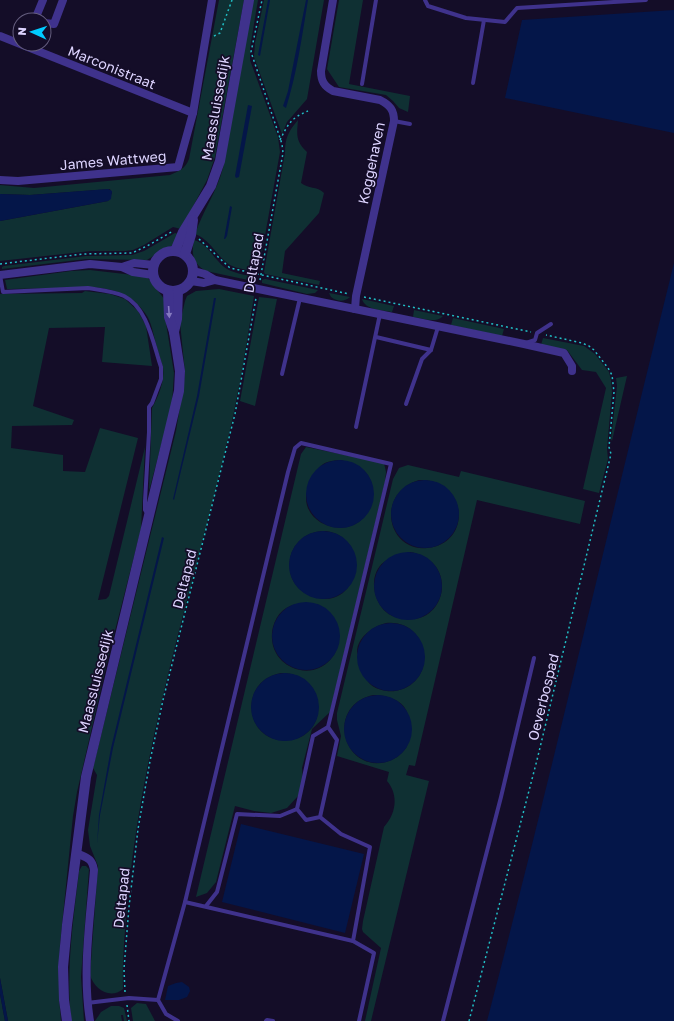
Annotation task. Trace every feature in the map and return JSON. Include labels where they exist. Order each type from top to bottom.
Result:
[{"type":"street","points":[[38,12],[43,0]]},
{"type":"street","points":[[52,24],[54,24],[63,0]]},
{"type":"street","name":"James Wattweg","points":[[0,180],[18,182],[178,167],[193,113],[212,0]]},
{"type":"street","name":"Maassluissedijk","points":[[180,253],[194,216],[211,186],[220,161],[249,0]]},
{"type":"street","name":"Koggehaven","points":[[333,0],[321,78],[327,88],[333,91],[380,100],[392,108],[394,114],[394,121],[356,296],[355,309]]},
{"type":"street","name":"Marconistraat","points":[[0,36],[12,40]]},
{"type":"street","name":"Marconistraat","points":[[47,52],[193,113]]},
{"type":"street","points":[[164,253],[180,253],[190,260],[193,276],[187,286],[173,291],[160,287],[154,279],[154,270],[158,258],[164,253]]},
{"type":"street","points":[[0,275],[90,264],[122,267],[134,263],[154,270]]},
{"type":"street","points":[[193,276],[204,283],[215,280],[564,353],[572,366],[572,371]]},
{"type":"street","name":"Maassluissedijk","points":[[67,1021],[64,1000],[64,967],[86,777],[179,391],[180,371],[174,332],[178,319],[173,291]]},
{"type":"street","points":[[76,854],[88,858],[93,863],[94,870],[86,972],[87,1003],[90,1021]]},
{"type":"lane","points":[[362,84],[376,0]]},
{"type":"lane","points":[[425,0],[428,6],[466,18],[505,22],[517,8],[646,0]]},
{"type":"lane","points":[[473,83],[484,20]]},
{"type":"lane","points":[[394,121],[410,124]]},
{"type":"lane","name":"Maassluissedijk","points":[[0,275],[3,292],[88,288],[102,290],[125,297],[135,304],[143,313],[162,374],[149,408],[145,510],[150,516]]},
{"type":"lane","points":[[282,374],[300,298]]},
{"type":"lane","points":[[356,427],[380,314]]},
{"type":"lane","points":[[524,344],[535,340],[537,333],[551,324]]},
{"type":"lane","points":[[406,404],[422,359],[431,350],[438,326]]},
{"type":"lane","points":[[376,337],[431,350]]},
{"type":"lane","points":[[178,1021],[166,1014],[158,1000],[185,902],[288,472],[295,448],[301,443],[391,464],[328,727],[313,736],[297,809]]},
{"type":"lane","points":[[443,1021],[501,797],[534,658]]},
{"type":"lane","points":[[320,817],[337,740],[328,727]]},
{"type":"lane","points":[[297,809],[306,820],[320,817]]},
{"type":"lane","points":[[206,906],[218,892],[237,814],[280,816],[297,809]]},
{"type":"lane","points":[[320,817],[341,834],[370,847],[353,941]]},
{"type":"lane","points":[[185,902],[353,941],[374,953],[359,1021]]},
{"type":"lane","points":[[87,1003],[128,998],[158,1000]]},
{"type":"lane","points":[[266,1021],[273,1021]]},
{"type":"path","points":[[204,43],[220,33],[232,0]]},
{"type":"path","name":"Maassluissedijk","points":[[262,0],[251,52],[282,144]]},
{"type":"path","points":[[280,140],[287,126],[292,120],[308,111]]},
{"type":"path","name":"Deltapad","points":[[129,1021],[128,998],[124,969],[138,829],[150,761],[164,700],[235,414],[283,154],[282,144]]},
{"type":"path","points":[[0,264],[83,254],[132,253],[147,246],[171,231],[177,230],[202,240],[230,268],[261,276],[537,333]]},
{"type":"path","name":"Oeverbospad","points":[[469,1021],[539,753],[611,454],[609,447],[614,392],[612,375],[608,368],[589,346],[582,343],[537,333]]},
{"type":"green space","points":[[219,0],[244,0],[215,157],[207,180],[181,229],[173,227],[133,250],[91,251],[0,261],[0,221],[108,201],[112,193],[110,189],[30,195],[0,194],[0,185],[34,188],[170,175],[179,171],[186,165],[189,159]]},
{"type":"green space","points":[[253,0],[258,0],[250,48],[250,60],[278,137],[280,152],[259,269],[257,272],[230,265],[205,240],[195,234],[223,168]]},
{"type":"green space","points":[[264,0],[324,0],[307,99],[287,122],[282,134],[254,57],[255,43]]},
{"type":"green space","points":[[339,0],[363,0],[349,84],[410,96],[408,112],[399,108],[386,95],[339,87],[327,69]]},
{"type":"green space","points":[[298,120],[297,133],[299,141],[307,152],[301,183],[318,189],[324,193],[319,213],[285,251],[282,273],[320,281],[319,285],[265,274],[264,272],[285,153],[286,139],[289,132]]},
{"type":"green space","points":[[175,233],[179,234],[173,245],[147,260],[86,259],[2,269],[4,266],[86,256],[132,255],[144,251]]},
{"type":"green space","points":[[194,240],[204,245],[223,266],[230,271],[256,277],[257,282],[206,271],[198,265],[194,258]]},
{"type":"green space","points":[[90,270],[148,278],[165,300],[165,317],[174,373],[172,404],[149,491],[152,408],[160,389],[163,378],[163,368],[152,328],[145,313],[137,304],[127,297],[106,289],[83,287],[7,289],[5,280],[71,271]]},
{"type":"green space","points":[[265,279],[318,290],[315,293],[307,294],[262,283],[262,280]]},
{"type":"green space","points":[[219,289],[254,296],[234,412],[160,706],[148,766],[137,826],[129,886],[124,950],[123,989],[118,992],[108,993],[95,985],[90,975],[98,866],[90,846],[88,830],[97,775],[93,768],[176,431],[185,372],[180,323],[185,301],[187,296],[196,291]]},
{"type":"green space","points":[[85,291],[110,294],[125,299],[138,311],[146,326],[152,366],[102,362],[105,327],[49,328],[33,406],[74,420],[72,425],[12,426],[11,448],[63,455],[63,471],[85,472],[100,428],[138,438],[98,600],[106,599],[109,596],[145,447],[141,529],[108,658],[77,792],[73,816],[60,945],[59,997],[61,1021],[8,1021],[0,978],[0,294],[82,293]]},
{"type":"green space","points":[[329,293],[350,297],[343,301],[339,301],[331,297]]},
{"type":"green space","points":[[259,297],[277,299],[255,406],[240,401]]},
{"type":"green space","points":[[362,299],[394,306],[392,312],[379,310],[370,307],[364,303]]},
{"type":"green space","points":[[414,310],[443,316],[437,320],[413,317]]},
{"type":"green space","points":[[453,318],[504,329],[502,336],[451,325]]},
{"type":"green space","points":[[543,338],[584,346],[595,354],[609,372],[612,392],[607,449],[608,459],[599,493],[583,489],[606,388],[596,372],[582,370],[567,350],[541,345]]},
{"type":"green space","points":[[627,376],[612,441],[617,386],[616,378]]},
{"type":"green space","points":[[306,447],[384,463],[386,472],[385,482],[330,712],[312,729],[302,768],[303,783],[298,796],[287,808],[271,813],[254,811],[235,806],[216,882],[207,893],[196,897],[301,454]],"holes":[[[341,460],[356,465],[369,476],[372,484],[373,492],[370,508],[360,521],[352,525],[344,527],[326,525],[318,521],[312,515],[308,507],[306,498],[307,492],[314,476],[322,465],[330,461]],[[326,531],[341,537],[350,546],[355,558],[355,571],[351,583],[343,592],[332,598],[318,598],[304,592],[295,584],[290,573],[290,561],[293,549],[301,540],[312,533]],[[300,604],[317,604],[330,614],[338,626],[339,639],[336,651],[329,661],[318,668],[305,671],[291,667],[284,663],[276,653],[272,640],[273,626],[279,614],[290,606]],[[281,673],[297,676],[308,683],[315,693],[318,705],[317,717],[312,727],[303,736],[290,740],[275,739],[263,733],[256,724],[252,712],[252,699],[257,688],[267,678]]]},
{"type":"green space","points":[[408,465],[459,477],[461,471],[585,501],[580,524],[477,500],[415,766],[409,765],[406,775],[429,781],[371,1021],[365,1021],[381,948],[363,932],[363,921],[384,827],[391,816],[394,798],[391,786],[387,781],[389,772],[337,756],[341,736],[337,713],[393,479],[399,468]],"holes":[[[419,480],[435,482],[447,489],[455,500],[459,512],[458,524],[452,535],[442,544],[427,548],[413,547],[403,541],[395,532],[392,520],[392,508],[396,497],[405,487]],[[410,552],[426,557],[436,567],[441,578],[442,590],[438,602],[431,612],[420,618],[406,619],[391,615],[382,607],[375,595],[374,580],[379,567],[389,559]],[[386,623],[401,624],[412,631],[420,641],[424,652],[424,665],[419,676],[409,686],[395,691],[389,691],[382,690],[369,683],[357,652],[363,637],[376,627]],[[373,695],[383,696],[397,701],[405,708],[408,716],[408,742],[406,748],[397,757],[386,762],[371,763],[359,758],[350,749],[345,737],[345,724],[349,712],[358,701]]]},
{"type":"green space","points":[[82,866],[86,866],[89,869],[81,977],[84,1021],[71,1021],[69,983],[71,946],[79,871]]},
{"type":"green space","points":[[0,994],[5,1021],[0,1021]]},
{"type":"green space","points":[[137,1003],[146,1004],[155,1021],[133,1021],[131,1008]]},
{"type":"green space","points":[[111,1006],[119,1006],[124,1008],[127,1021],[124,1021],[123,1015],[121,1015],[122,1021],[95,1021],[101,1012]]},
{"type":"shaded area","points":[[268,0],[270,0],[260,56],[258,55]]},
{"type":"shaded area","points":[[306,0],[308,0],[299,54],[286,108],[283,106],[288,91]]},
{"type":"shaded area","points":[[674,10],[674,133],[505,98],[522,20]]},
{"type":"shaded area","points":[[248,105],[252,106],[239,177],[236,178],[235,176]]},
{"type":"shaded area","points":[[108,189],[112,191],[111,199],[108,201],[0,221],[0,194],[30,195]]},
{"type":"shaded area","points":[[230,206],[232,207],[227,236],[224,239]]},
{"type":"shaded area","points":[[674,263],[674,1021],[487,1021],[535,832]]},
{"type":"shaded area","points":[[214,298],[216,298],[199,396],[174,500],[197,396]]},
{"type":"shaded area","points":[[340,460],[353,463],[364,470],[371,481],[374,494],[371,507],[364,518],[353,525],[340,528],[327,525],[316,518],[309,507],[306,494],[309,481],[316,470],[327,463]]},
{"type":"shaded area","points":[[418,480],[432,480],[444,486],[453,495],[459,507],[457,527],[449,538],[438,546],[432,548],[418,548],[412,546],[401,538],[393,527],[391,521],[391,507],[393,501],[401,490],[412,482]]},
{"type":"shaded area","points":[[323,531],[336,534],[347,541],[354,552],[357,565],[354,578],[347,589],[336,596],[323,599],[310,596],[299,589],[292,578],[289,565],[292,552],[299,541],[310,534]]},
{"type":"shaded area","points":[[162,537],[164,538],[113,748],[100,815],[97,844],[99,815],[111,748]]},
{"type":"shaded area","points":[[408,552],[421,555],[432,562],[439,573],[442,586],[439,599],[432,610],[421,617],[408,620],[395,617],[384,610],[377,599],[374,586],[377,573],[384,562],[395,555]]},
{"type":"shaded area","points":[[299,602],[313,602],[325,608],[334,617],[340,629],[338,649],[330,660],[319,668],[313,670],[299,670],[293,668],[282,660],[274,649],[272,643],[272,629],[274,623],[282,612],[293,604]]},
{"type":"shaded area","points":[[391,623],[404,626],[415,633],[422,644],[425,657],[422,670],[415,681],[404,688],[391,691],[378,688],[367,681],[360,670],[357,657],[360,644],[367,633],[378,626]]},
{"type":"shaded area","points":[[285,673],[298,676],[309,683],[316,694],[319,707],[316,720],[309,731],[298,738],[285,741],[272,738],[261,731],[254,720],[251,707],[254,694],[261,683],[272,676]]},
{"type":"shaded area","points":[[378,695],[391,698],[402,705],[409,716],[412,729],[409,742],[402,753],[391,760],[378,763],[365,760],[354,753],[347,742],[344,729],[347,716],[354,705],[365,698]]},
{"type":"shaded area","points":[[241,824],[364,854],[345,933],[222,902]]},
{"type":"shaded area","points":[[0,978],[8,1021],[5,1021],[0,994]]},
{"type":"shaded area","points":[[182,982],[189,987],[190,991],[187,997],[179,1000],[165,1000],[168,986]]}]
